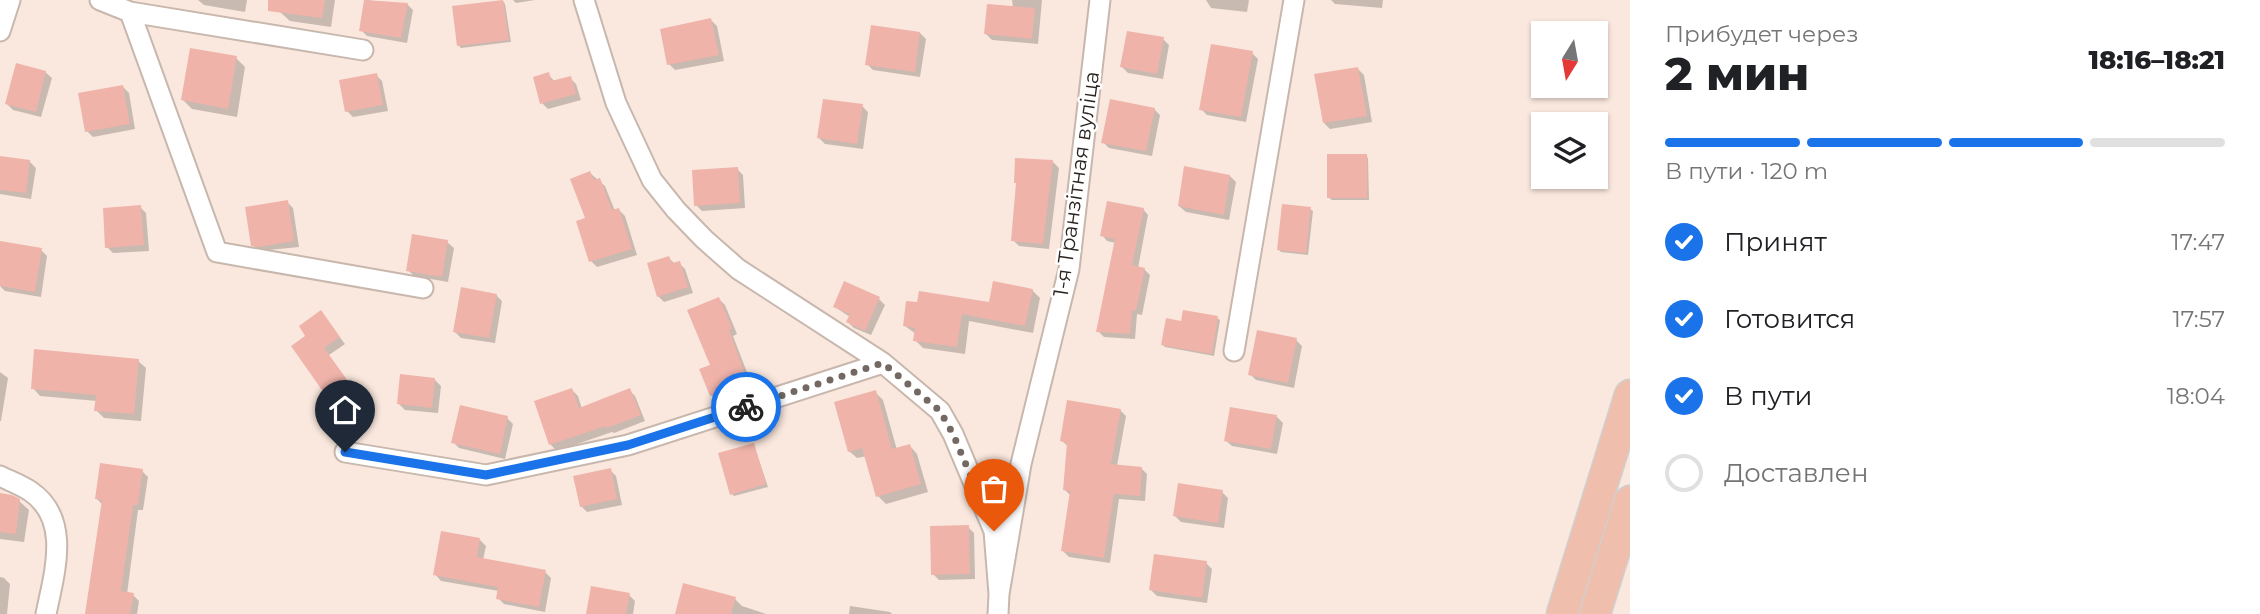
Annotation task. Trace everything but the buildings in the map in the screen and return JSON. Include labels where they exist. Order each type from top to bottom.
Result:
[{"type":"main road","points":[[1562,614],[1630,395]]},
{"type":"main road","points":[[1595,614],[1630,501]]},
{"type":"street","points":[[0,31],[10,0]]},
{"type":"street","points":[[100,0],[130,12],[363,50]]},
{"type":"street","points":[[584,0],[616,103],[652,180],[676,210],[738,269],[883,363],[940,411],[953,434],[994,531],[999,594]]},
{"type":"street","name":"1-я Транзітная вуліца","points":[[998,614],[1021,464],[1069,269],[1101,0]]},
{"type":"street","points":[[1234,351],[1294,0]]},
{"type":"street","points":[[130,12],[217,252],[423,288]]},
{"type":"street","points":[[345,452],[486,475],[628,445],[883,363]]},
{"type":"street","points":[[0,476],[31,492],[46,509],[55,526],[58,555],[46,614]]},
{"type":"way so far","points":[[746,407],[883,363],[940,411],[953,434],[994,531]]},
{"type":"route","points":[[345,452],[486,475],[628,445],[746,407]]}]
